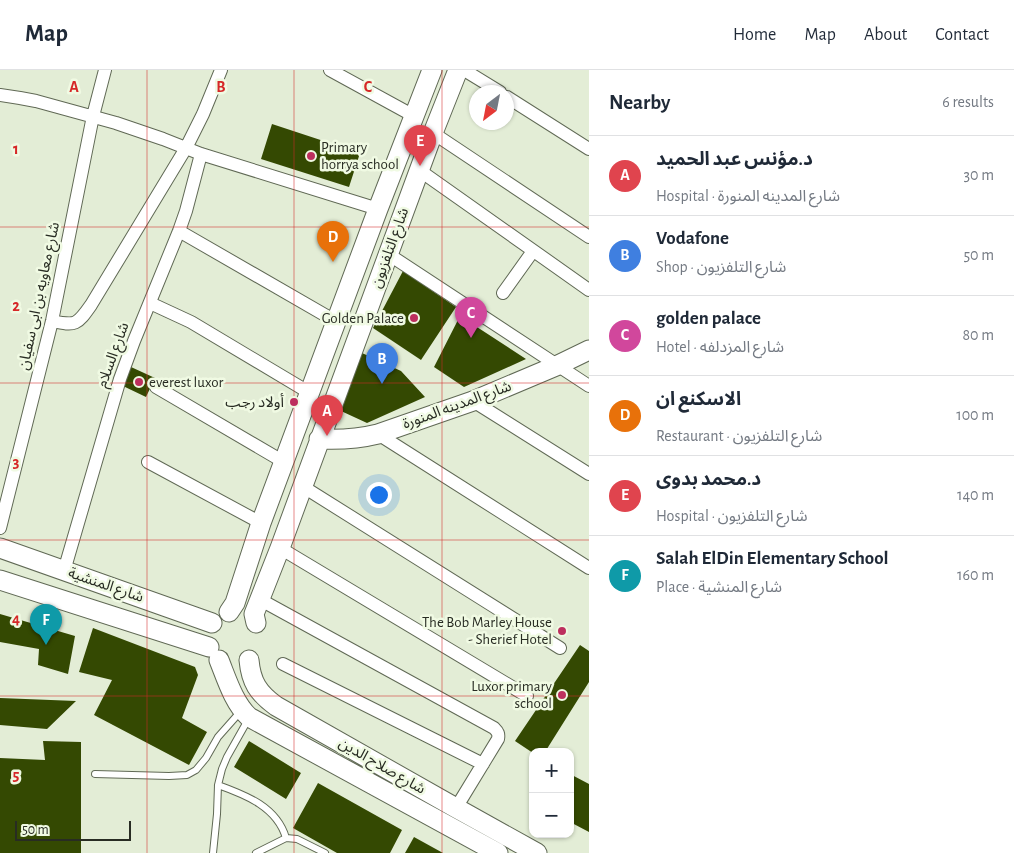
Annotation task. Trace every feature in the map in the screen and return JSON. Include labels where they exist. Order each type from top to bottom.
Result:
[{"type":"main road","name":"شارع التلفزيون","points":[[229,612],[235,604],[261,523],[432,70]]},
{"type":"main road","name":"شارع التلفزيون","points":[[255,642],[254,614],[259,599],[280,548],[432,133],[458,70]]},
{"type":"main road","name":"شارع المدينه المنورة","points":[[319,439],[346,440],[378,434],[473,401],[589,350]]},
{"type":"main road","name":"شارع المنشية","points":[[0,548],[212,623]]},
{"type":"main road","name":"شارع المنشية","points":[[0,580],[214,654],[227,664],[239,664],[255,642]]},
{"type":"main road","points":[[245,713],[207,639],[208,630],[219,616],[229,612],[239,612],[248,616],[255,642]]},
{"type":"main road","name":"شارع صلاح الدين","points":[[255,642],[250,670],[255,684],[264,697],[276,706],[537,853]]},
{"type":"main road","name":"شارع صلاح الدين","points":[[245,713],[498,853]]},
{"type":"street","name":"شارع معاويه بن ابى سفيان","points":[[0,528],[52,321],[92,116],[105,70]]},
{"type":"street","points":[[52,321],[72,324],[82,318],[186,148],[204,114],[221,70]]},
{"type":"street","points":[[330,70],[414,116]]},
{"type":"street","points":[[464,70],[489,85]]},
{"type":"street","points":[[0,96],[36,101],[140,130],[201,154],[378,209]]},
{"type":"street","points":[[514,102],[589,149]]},
{"type":"street","points":[[432,133],[589,236]]},
{"type":"street","name":"شارع السلام","points":[[64,571],[120,379],[179,231],[201,154]]},
{"type":"street","points":[[419,170],[589,290]]},
{"type":"street","points":[[179,231],[337,322]]},
{"type":"street","points":[[503,293],[533,251]]},
{"type":"street","points":[[388,254],[589,386]]},
{"type":"street","points":[[150,303],[191,322],[310,392]]},
{"type":"street","points":[[156,387],[284,462]]},
{"type":"street","points":[[473,401],[589,474]]},
{"type":"street","points":[[378,434],[589,568]]},
{"type":"street","points":[[148,462],[261,523]]},
{"type":"street","points":[[302,486],[560,648]]},
{"type":"street","points":[[280,548],[527,696]]},
{"type":"street","points":[[259,599],[494,728],[499,735],[498,739],[456,808]]},
{"type":"street","points":[[283,664],[483,764]]},
{"type":"lane","points":[[95,774],[186,775],[196,770],[206,758],[218,737],[245,713]]},
{"type":"lane","points":[[213,853],[218,785],[222,769],[245,713]]},
{"type":"lane","points":[[218,785],[240,793],[267,809],[283,828],[286,838]]},
{"type":"lane","points":[[256,853],[286,838],[297,839],[325,853]]},
{"type":"building","name":"Primary horrya school","points":[[272,124],[360,153],[349,187],[261,159]]},
{"type":"building","name":"Golden Palace","points":[[403,271],[456,307],[421,360],[373,328]]},
{"type":"building","name":"Golden Palace","points":[[460,316],[526,359],[464,387],[434,367]]},
{"type":"building","points":[[362,353],[401,371],[425,397],[367,423],[341,411]]},
{"type":"building","name":"everest luxor","points":[[131,367],[155,378],[146,397],[123,386]]},
{"type":"building","points":[[0,614],[75,636],[68,674],[38,665],[39,649],[0,642]]},
{"type":"building","points":[[93,628],[195,667],[198,675],[182,718],[207,732],[189,765],[94,715],[112,680],[79,672]]},
{"type":"building","name":"Luxor primary school","points":[[580,645],[589,651],[589,682],[548,748],[529,748],[529,750],[515,741]]},
{"type":"building","points":[[0,698],[76,701],[47,729],[0,725]]},
{"type":"building","points":[[43,741],[81,742],[81,853],[0,853],[0,758],[45,760]]},
{"type":"building","points":[[249,741],[301,773],[286,799],[234,767]]},
{"type":"building","points":[[574,776],[589,784],[589,832],[574,824]]},
{"type":"building","points":[[318,783],[402,830],[390,853],[337,853],[293,828]]},
{"type":"building","points":[[414,837],[443,853],[405,853]]},
{"type":"place","name":"Primary horrya school","points":[[311,156]]},
{"type":"place","name":"د.محمد بدوى","points":[[420,166]]},
{"type":"place","name":"الاسكنع ان","points":[[333,262]]},
{"type":"place","name":"Golden Palace","points":[[414,318]]},
{"type":"place","name":"golden palace","points":[[471,338]]},
{"type":"place","name":"everest luxor","points":[[139,382]]},
{"type":"place","name":"Vodafone","points":[[382,384]]},
{"type":"place","name":"أولاد رجب","points":[[294,402]]},
{"type":"place","name":"د.مؤنس عبد الحميد","points":[[327,436]]},
{"type":"place","name":"The Bob Marley House - Sherief Hotel","points":[[562,631]]},
{"type":"place","name":"Salah ElDin Elementary School","points":[[46,645]]},
{"type":"place","name":"Luxor primary school","points":[[562,695]]}]
